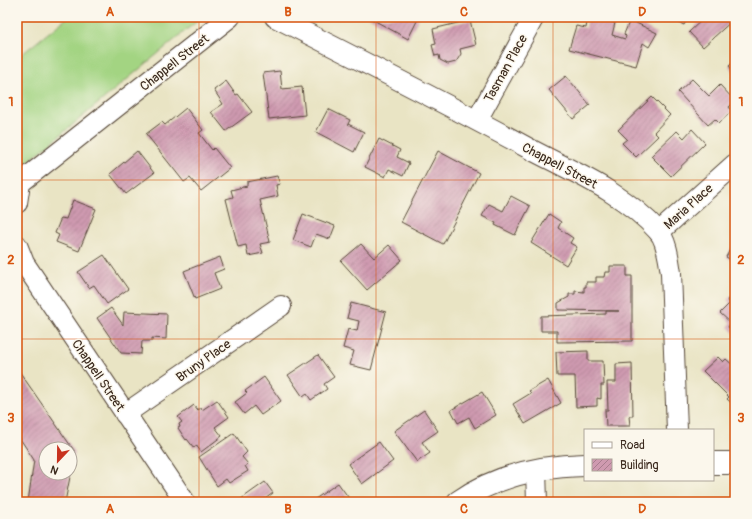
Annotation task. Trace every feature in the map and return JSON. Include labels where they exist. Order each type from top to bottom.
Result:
[{"type":"street","name":"Chappell Street","points":[[17,203],[20,183],[230,17]]},
{"type":"street","name":"Chappell Street","points":[[275,17],[477,120],[611,192],[638,211],[659,232],[668,252],[671,273],[677,429]]},
{"type":"street","name":"Tasman Place","points":[[477,120],[534,17]]},
{"type":"street","name":"Maria Place","points":[[659,232],[735,164]]},
{"type":"street","name":"Chappell Street","points":[[17,245],[24,263],[185,502]]},
{"type":"street","name":"Bruny Place","points":[[126,414],[281,306]]},
{"type":"street","points":[[714,463],[735,463]]},
{"type":"street","points":[[458,502],[475,490],[505,478],[536,470],[584,465]]},
{"type":"street","points":[[536,470],[537,502]]},
{"type":"green space","points":[[68,17],[202,17],[17,171],[17,58]]},
{"type":"building","points":[[368,17],[419,17],[408,39]]},
{"type":"building","points":[[588,17],[594,17],[615,23],[612,35],[625,39],[626,36],[624,34],[630,20],[657,33],[649,47],[643,43],[636,66],[569,49],[576,26],[586,28]]},
{"type":"building","points":[[668,17],[688,17],[684,25]]},
{"type":"building","points":[[705,17],[730,17],[733,20],[703,47],[689,32]]},
{"type":"building","points":[[470,20],[476,45],[460,49],[461,54],[456,62],[448,64],[440,60],[439,55],[435,56],[432,45],[436,44],[433,29]]},
{"type":"building","points":[[735,60],[735,73],[729,66]]},
{"type":"building","points":[[280,71],[282,89],[302,87],[305,115],[269,119],[263,73]]},
{"type":"building","points":[[566,76],[590,105],[573,119],[549,90]]},
{"type":"building","points":[[692,79],[709,96],[720,85],[735,101],[729,107],[732,111],[719,123],[715,119],[708,125],[678,92]]},
{"type":"building","points":[[226,81],[236,95],[238,94],[252,112],[226,131],[211,112],[223,104],[214,90]]},
{"type":"building","points":[[652,97],[670,115],[654,132],[658,136],[636,157],[622,143],[627,139],[618,130]]},
{"type":"building","points":[[186,108],[203,130],[199,133],[212,150],[214,148],[230,168],[201,191],[190,178],[184,182],[146,134],[162,122],[165,125]]},
{"type":"building","points":[[328,109],[350,120],[348,124],[364,132],[354,152],[316,132]]},
{"type":"building","points":[[692,129],[705,143],[671,176],[651,156],[677,131],[684,138]]},
{"type":"building","points":[[379,139],[400,150],[397,157],[409,163],[403,176],[389,169],[385,177],[365,167]]},
{"type":"building","points":[[137,151],[154,173],[126,194],[110,174]]},
{"type":"building","points":[[438,151],[479,173],[443,244],[401,222]]},
{"type":"building","points":[[277,176],[280,184],[276,185],[278,196],[260,200],[270,242],[260,244],[263,253],[248,256],[246,245],[238,247],[226,199],[233,197],[231,190],[247,186],[247,182]]},
{"type":"building","points":[[511,196],[530,206],[515,235],[495,225],[496,223],[482,216],[489,204],[503,211]]},
{"type":"building","points":[[73,200],[96,209],[79,251],[56,242],[59,235],[55,233],[61,218],[66,219]]},
{"type":"building","points":[[303,214],[335,226],[330,239],[316,234],[311,247],[293,240]]},
{"type":"building","points":[[549,214],[561,222],[558,228],[573,238],[570,243],[577,247],[566,265],[531,243]]},
{"type":"building","points":[[735,240],[735,262],[726,257]]},
{"type":"building","points":[[361,244],[374,258],[389,245],[402,260],[367,290],[341,261]]},
{"type":"building","points":[[104,255],[128,289],[107,304],[94,285],[89,288],[78,272]]},
{"type":"building","points":[[220,257],[224,269],[214,273],[220,289],[195,299],[184,271]]},
{"type":"building","points":[[610,266],[627,266],[627,276],[632,276],[632,341],[557,342],[557,331],[541,331],[541,316],[606,314],[606,311],[619,311],[558,310],[558,303],[569,297],[569,294],[575,294],[575,291],[584,292],[586,282],[596,282],[596,277],[604,277],[605,272],[610,272]]},
{"type":"building","points":[[735,292],[735,334],[728,327],[731,323],[720,313],[730,303],[727,300]]},
{"type":"building","points":[[351,303],[386,312],[371,370],[350,365],[354,351],[343,348],[348,329],[357,331],[359,321],[347,318]]},
{"type":"building","points":[[111,308],[123,325],[124,312],[167,314],[166,339],[152,338],[152,341],[142,341],[141,354],[121,353],[97,318]]},
{"type":"building","points":[[588,351],[588,361],[603,361],[604,385],[601,385],[601,399],[597,398],[597,406],[576,407],[575,376],[557,376],[556,352]]},
{"type":"building","points":[[318,355],[334,377],[324,384],[327,389],[311,400],[307,394],[303,397],[288,375]]},
{"type":"building","points":[[718,357],[723,362],[726,359],[735,367],[735,406],[727,399],[729,397],[703,371]]},
{"type":"building","points":[[632,363],[633,416],[629,416],[630,426],[606,426],[605,410],[608,410],[607,382],[616,382],[616,364]]},
{"type":"building","points":[[17,370],[67,441],[38,441],[38,481],[69,481],[65,502],[28,502],[34,460],[17,434]]},
{"type":"building","points":[[264,377],[281,401],[261,415],[254,406],[244,414],[235,402],[247,393],[245,391]]},
{"type":"building","points":[[548,380],[561,403],[525,424],[513,404],[531,393],[529,391]]},
{"type":"building","points":[[482,392],[496,415],[475,428],[469,417],[458,423],[451,410]]},
{"type":"building","points":[[217,400],[229,417],[215,427],[222,436],[201,452],[196,445],[194,448],[187,439],[186,440],[178,428],[180,427],[179,424],[182,422],[178,417],[194,405],[198,410],[201,408],[202,410]]},
{"type":"building","points":[[424,410],[438,431],[422,442],[430,453],[417,462],[394,431]]},
{"type":"building","points":[[234,433],[247,452],[242,457],[248,464],[245,466],[248,471],[229,483],[226,479],[217,486],[199,457]]},
{"type":"building","points":[[379,442],[393,461],[362,484],[348,464]]},
{"type":"building","points":[[265,482],[273,493],[265,499],[267,502],[237,502]]},
{"type":"building","points":[[338,483],[351,501],[350,502],[311,502]]}]
